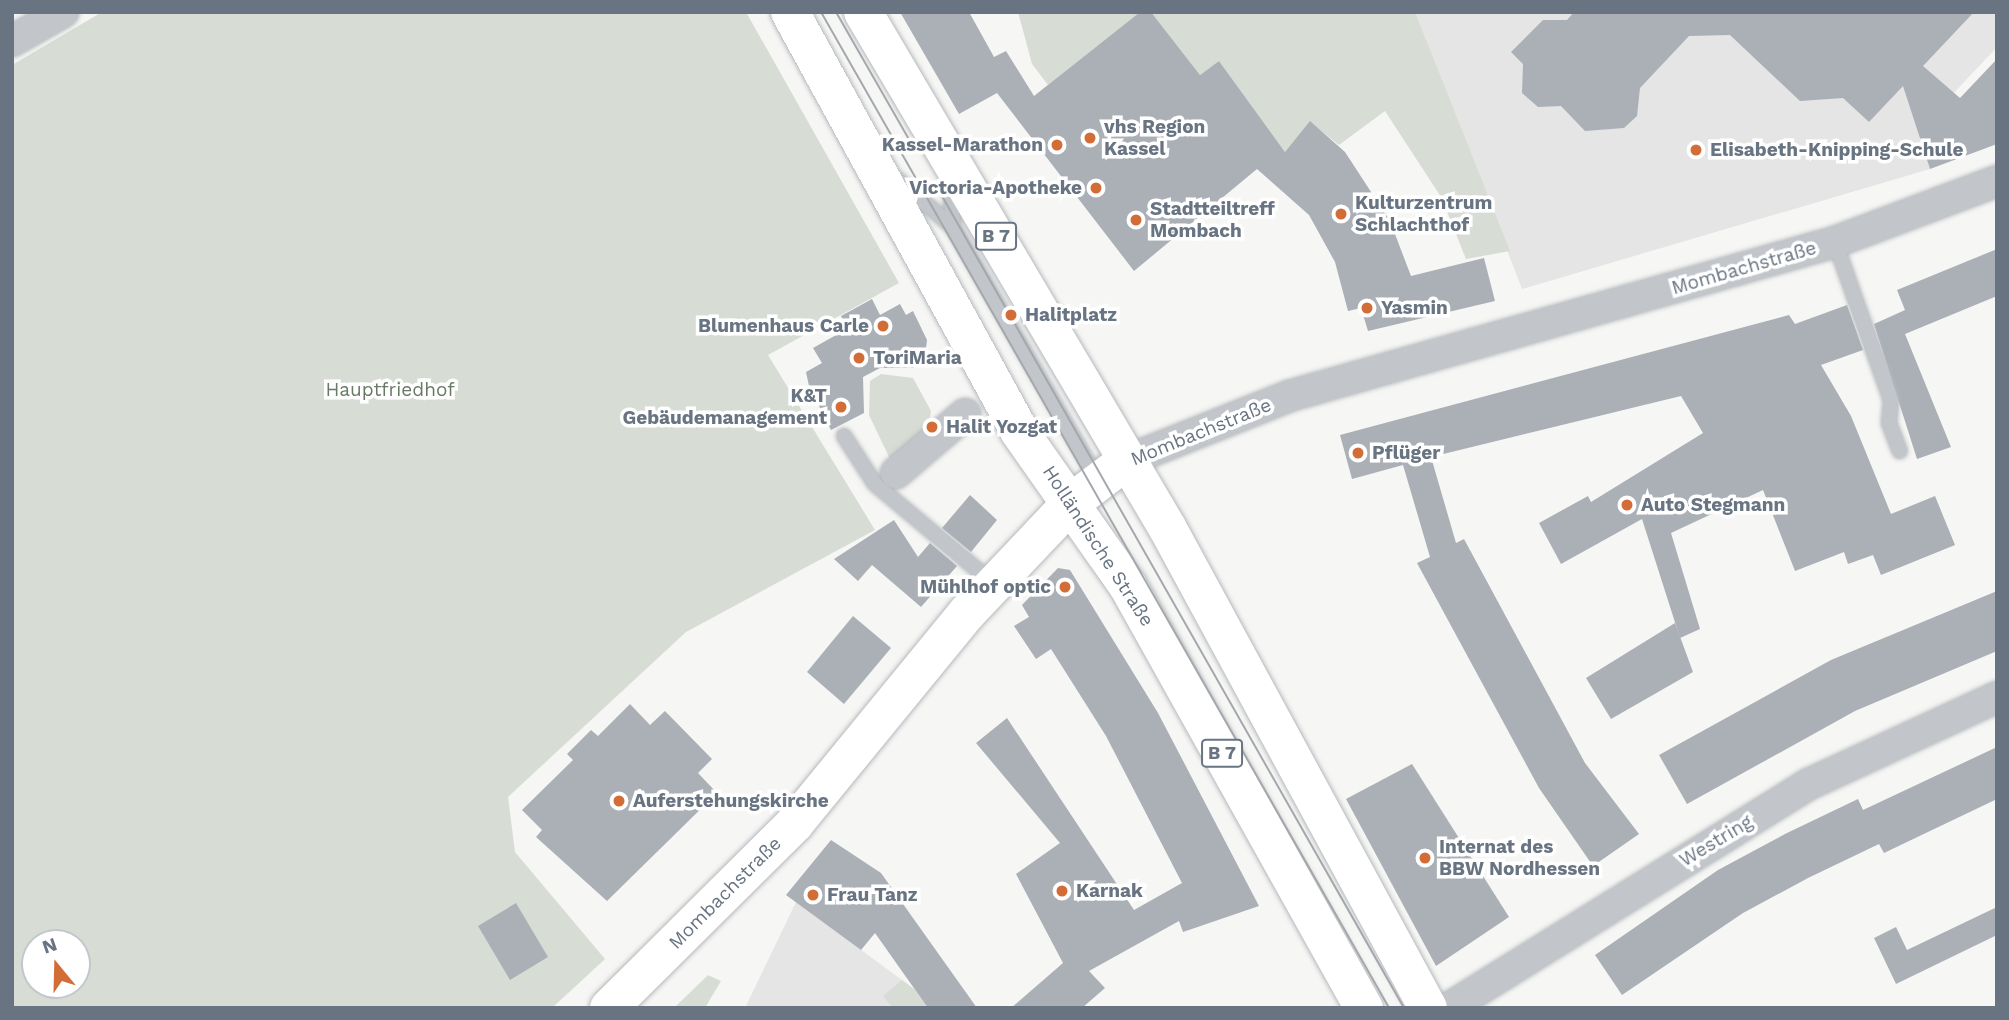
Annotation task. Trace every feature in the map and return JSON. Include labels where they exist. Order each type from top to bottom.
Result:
[{"type":"main road","name":"Holländische Straße","points":[[790,12],[1019,430],[1099,481],[1128,586],[1364,1008]]},
{"type":"main road","name":"Holländische Straße","points":[[863,12],[947,153],[1099,481],[1427,1008]]},
{"type":"main road","name":"Mombachstraße","points":[[609,1008],[795,823],[995,585],[1099,481]]},
{"type":"street","points":[[12,41],[63,12]]},
{"type":"street","name":"Mombachstraße","points":[[1099,481],[1289,396],[1835,242],[1997,181]]},
{"type":"street","points":[[896,473],[965,414]]},
{"type":"street","name":"Westring","points":[[1449,1008],[1810,785],[1997,697]]},
{"type":"lane","points":[[947,153],[953,227]]},
{"type":"lane","points":[[872,158],[953,227],[1099,481]]},
{"type":"lane","points":[[1835,242],[1891,400],[1889,423],[1900,451]]},
{"type":"lane","points":[[844,436],[875,484],[995,585]]},
{"type":"shaded area","name":"Elisabeth-Knipping-Schule","points":[[1415,12],[1997,12],[1997,47],[1918,131],[1930,169],[1522,289]]},
{"type":"shaded area","points":[[796,902],[914,989],[928,1008],[745,1008]]},
{"type":"green space","name":"Hauptfriedhof","points":[[102,12],[746,12],[899,283],[768,355],[875,530],[686,632],[508,797],[515,852],[605,959],[552,1008],[12,1008],[12,65]]},
{"type":"green space","points":[[1018,12],[1140,12],[1048,85],[1032,64]]},
{"type":"green space","points":[[1151,12],[1415,12],[1510,251],[1466,259],[1441,197],[1385,111],[1339,145],[1310,122],[1285,152],[1219,61],[1200,75]]},
{"type":"green space","points":[[881,374],[913,378],[931,411],[928,433],[890,459],[869,415],[870,381]]},
{"type":"green space","points":[[708,975],[721,981],[705,1008],[674,1008]]},
{"type":"green space","points":[[902,980],[914,989],[928,1008],[893,1008],[883,996]]},
{"type":"building","points":[[900,12],[969,12],[994,57],[1006,51],[1034,96],[1140,12],[1151,12],[1200,75],[1219,61],[1285,152],[1310,121],[1345,152],[1390,221],[1411,276],[1484,258],[1495,301],[1368,331],[1361,308],[1348,311],[1335,262],[1309,215],[1257,169],[1134,271],[997,93],[959,114]]},
{"type":"building","points":[[1574,12],[1974,12],[1923,66],[1960,98],[1997,59],[1997,144],[1930,169],[1903,86],[1869,122],[1843,98],[1800,101],[1730,35],[1689,36],[1640,88],[1637,116],[1624,128],[1585,131],[1561,106],[1538,107],[1522,93],[1523,64],[1511,52],[1543,20],[1567,20]]},
{"type":"building","points":[[1997,249],[1997,296],[1905,334],[1951,447],[1917,459],[1874,324],[1905,310],[1897,290]]},
{"type":"building","points":[[872,299],[880,315],[900,304],[906,315],[913,311],[927,340],[925,357],[913,368],[880,368],[863,377],[864,413],[831,430],[809,386],[806,372],[822,363],[813,348],[847,329],[841,316]]},
{"type":"building","points":[[1847,305],[1863,350],[1821,365],[1851,416],[1891,514],[1935,496],[1955,545],[1881,575],[1873,555],[1848,564],[1844,552],[1795,571],[1763,490],[1671,533],[1700,629],[1680,638],[1642,519],[1561,564],[1539,523],[1588,496],[1591,502],[1703,433],[1681,396],[1431,457],[1456,543],[1464,539],[1585,763],[1639,834],[1593,866],[1539,788],[1417,563],[1430,557],[1403,465],[1352,479],[1340,435],[1789,315],[1795,324]]},
{"type":"building","points":[[970,495],[997,520],[971,552],[942,528]]},
{"type":"building","points":[[894,520],[918,557],[930,543],[957,566],[921,607],[872,565],[858,581],[834,559]]},
{"type":"building","points":[[1058,568],[1070,570],[1158,713],[1259,906],[1183,932],[1179,921],[1089,971],[1105,988],[1082,1008],[1011,1008],[1063,963],[1016,874],[1060,843],[976,743],[1007,718],[1134,910],[1182,883],[1106,736],[1051,649],[1036,659],[1014,626],[1029,617],[1022,605]]},
{"type":"building","points":[[1997,591],[1997,651],[1855,711],[1687,804],[1659,755],[1831,660]]},
{"type":"building","points":[[853,616],[891,648],[844,704],[807,672]]},
{"type":"building","points":[[1675,623],[1693,672],[1611,719],[1586,678]]},
{"type":"building","name":"Auferstehungskirche","points":[[630,704],[650,725],[665,711],[712,759],[698,773],[717,793],[607,901],[536,837],[542,830],[522,810],[573,760],[567,754],[591,730],[598,736]]},
{"type":"building","points":[[1997,747],[1997,799],[1884,853],[1879,844],[1808,878],[1743,913],[1622,995],[1595,955],[1718,870],[1787,833],[1858,799],[1863,810]]},
{"type":"building","name":"Internat des BBW Nordhessen","points":[[1412,764],[1509,917],[1436,966],[1346,799]]},
{"type":"building","points":[[831,840],[881,873],[977,1008],[928,1008],[875,933],[861,950],[786,895]]},
{"type":"building","points":[[516,903],[548,957],[510,980],[478,926]]},
{"type":"building","points":[[1997,907],[1997,935],[1896,984],[1874,938],[1896,927],[1907,950]]},
{"type":"tram line","points":[[821,12],[1389,1008]]},
{"type":"tram line","points":[[836,12],[910,141]]},
{"type":"tram line","points":[[942,196],[1404,1008]]},
{"type":"place","name":"vhs Region Kassel","points":[[1090,138]]},
{"type":"place","name":"Kassel-Marathon","points":[[1057,145]]},
{"type":"place","name":"Elisabeth-Knipping-Schule","points":[[1696,150]]},
{"type":"place","name":"Victoria-Apotheke","points":[[1096,188]]},
{"type":"place","name":"Kulturzentrum Schlachthof","points":[[1341,214]]},
{"type":"place","name":"Stadtteiltreff Mombach","points":[[1136,220]]},
{"type":"place","name":"Yasmin","points":[[1367,308]]},
{"type":"place","name":"Halitplatz","points":[[1011,315]]},
{"type":"place","name":"Blumenhaus Carle","points":[[883,326]]},
{"type":"place","name":"ToriMaria","points":[[859,358]]},
{"type":"place","name":"K&T Gebäudemanagement","points":[[841,407]]},
{"type":"place","name":"Halit Yozgat","points":[[932,427]]},
{"type":"place","name":"Pflüger","points":[[1358,453]]},
{"type":"place","name":"Auto Stegmann","points":[[1627,505]]},
{"type":"place","name":"Mühlhof optic","points":[[1065,587]]},
{"type":"place","name":"Auferstehungskirche","points":[[619,801]]},
{"type":"place","name":"Internat des BBW Nordhessen","points":[[1425,858]]},
{"type":"place","name":"Karnak","points":[[1062,891]]},
{"type":"place","name":"Frau Tanz","points":[[813,895]]}]
